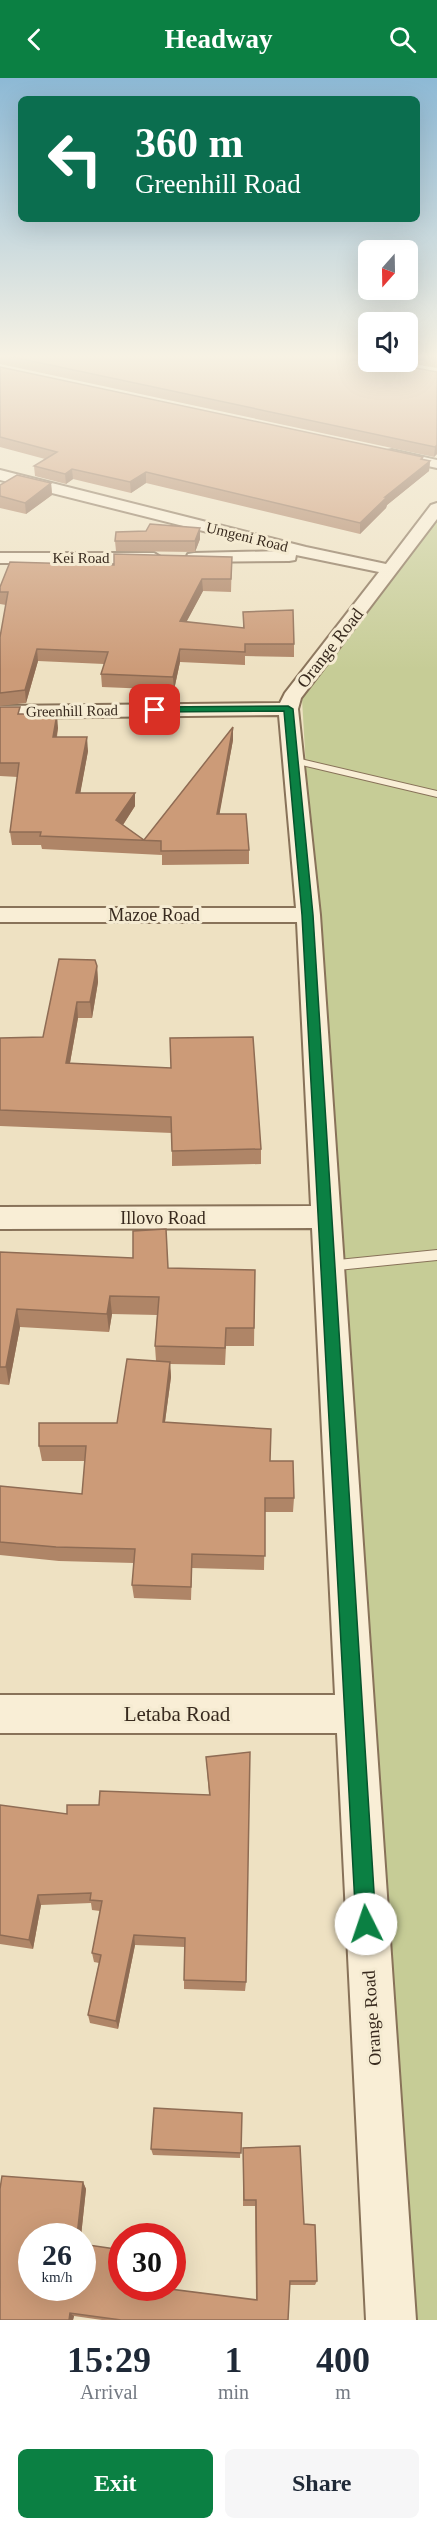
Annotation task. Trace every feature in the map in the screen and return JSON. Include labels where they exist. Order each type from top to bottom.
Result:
[{"type":"street","points":[[422,461],[437,464]]},
{"type":"street","name":"Umgeni Road","points":[[0,476],[306,552],[391,570]]},
{"type":"street","name":"Orange Road","points":[[391,2320],[353,1714],[308,915],[288,709],[292,697],[437,508]]},
{"type":"street","name":"Kei Road","points":[[0,558],[271,558],[306,552]]},
{"type":"street","name":"Greenhill Road","points":[[0,712],[288,709]]},
{"type":"street","name":"Mazoe Road","points":[[0,915],[308,915]]},
{"type":"street","name":"Illovo Road","points":[[0,1218],[326,1217]]},
{"type":"street","name":"Letaba Road","points":[[0,1714],[353,1714]]},
{"type":"lane","points":[[292,760],[437,795]]},
{"type":"lane","points":[[328,1266],[437,1255]]},
{"type":"green space","points":[[437,511],[437,2320],[396,2320],[302,699],[393,565]]},
{"type":"building","points":[[43,461],[430,461],[385,497],[387,497],[360,523],[146,472],[130,482],[72,469],[65,474],[34,466]]},
{"type":"building","points":[[17,475],[51,483],[25,503],[0,496],[0,485]]},
{"type":"building","points":[[150,524],[200,528],[195,541],[115,541],[116,532],[146,531]]},
{"type":"building","points":[[114,554],[232,557],[231,579],[202,579],[180,621],[244,628],[243,612],[293,610],[294,644],[245,644],[245,652],[180,649],[173,677],[101,674],[108,652],[37,649],[25,690],[0,693],[0,637],[8,592],[0,592],[0,587],[10,562],[114,565]]},
{"type":"building","points":[[0,707],[20,707],[18,714],[57,714],[53,737],[87,737],[76,793],[135,793],[116,820],[144,840],[233,727],[217,814],[246,814],[249,850],[161,851],[161,841],[40,836],[41,832],[10,832],[19,763],[0,763]]},
{"type":"building","points":[[59,959],[95,960],[97,966],[90,1002],[77,1002],[66,1063],[171,1068],[170,1038],[253,1037],[261,1149],[172,1151],[171,1117],[0,1110],[0,1038],[43,1037]]},
{"type":"building","points":[[166,1229],[168,1268],[255,1270],[254,1328],[226,1328],[225,1348],[155,1346],[159,1297],[110,1296],[107,1314],[17,1309],[6,1367],[0,1367],[0,1252],[133,1258],[133,1231]]},
{"type":"building","points":[[127,1359],[170,1362],[163,1422],[271,1429],[270,1461],[293,1461],[294,1498],[265,1498],[265,1556],[192,1554],[191,1587],[132,1585],[135,1549],[56,1547],[0,1542],[0,1486],[82,1494],[86,1446],[39,1446],[39,1423],[117,1423]]},
{"type":"building","points":[[250,1752],[246,1982],[184,1980],[185,1938],[134,1935],[116,2021],[88,2015],[101,1955],[92,1953],[102,1901],[90,1900],[91,1893],[38,1895],[29,1940],[0,1935],[0,1805],[67,1814],[67,1805],[99,1805],[100,1791],[210,1795],[206,1757]]},
{"type":"building","points":[[154,2108],[242,2113],[241,2153],[151,2149]]},
{"type":"building","points":[[300,2146],[304,2224],[315,2225],[317,2281],[290,2281],[288,2320],[121,2320],[70,2313],[69,2320],[0,2320],[0,2189],[2,2176],[83,2182],[78,2223],[18,2223],[18,2301],[96,2301],[96,2246],[108,2248],[108,2301],[186,2301],[186,2291],[257,2300],[256,2200],[244,2200],[243,2148]]},
{"type":"route","points":[[155,710],[288,709],[308,915],[366,1924]]}]
